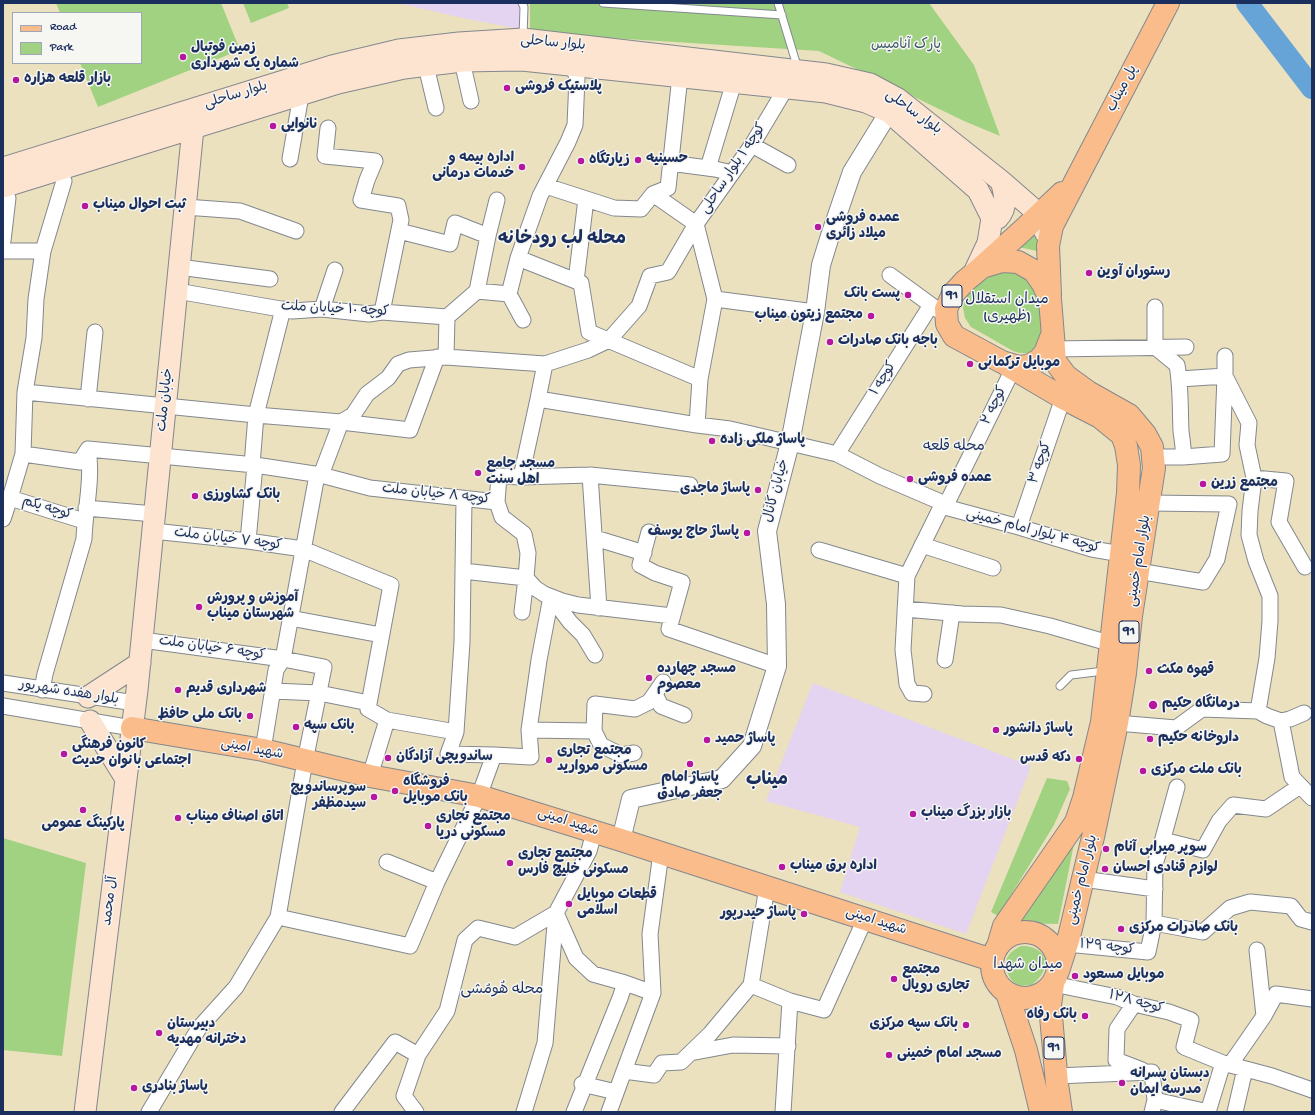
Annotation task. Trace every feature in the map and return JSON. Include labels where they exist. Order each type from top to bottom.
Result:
[{"type":"main road","name":"پل میناب","points":[[1078,176],[1168,3]]},
{"type":"main road","name":"بلوار ساحلی","points":[[6,192],[332,66],[400,50],[459,43],[524,39],[826,74],[870,84],[898,99],[1001,181],[1040,215]]},
{"type":"main road","name":"بلوار ساحلی","points":[[3,168],[190,120],[302,95],[338,84],[404,68],[462,61],[522,60],[826,92],[866,102],[889,112],[978,190],[992,218]]},
{"type":"main road","name":"خیابان ملت","points":[[136,697],[185,206],[190,120]]},
{"type":"main road","name":"91","points":[[1078,176],[1052,226],[1048,246],[1053,342],[1039,360],[1028,366],[1008,366],[954,336],[938,311],[946,309],[953,294],[965,281],[1040,215],[1078,176]]},
{"type":"main road","points":[[978,271],[988,243],[992,218],[998,218],[1005,206],[1001,181]]},
{"type":"main road","points":[[1040,215],[1048,246]]},
{"type":"main road","name":"91","points":[[978,271],[1002,261],[1018,262],[1034,271],[1043,284],[1050,299]]},
{"type":"main road","name":"بلوار امام خمینی","points":[[1053,342],[1054,361],[1066,376],[1088,392],[1129,415],[1145,434],[1152,447],[1154,468],[1117,723],[1083,879],[1067,944],[1055,978],[1050,1005],[1056,1076],[1061,1112]]},
{"type":"main road","name":"بلوار امام خمینی","points":[[995,953],[1004,926],[1076,822],[1084,798],[1102,722],[1128,494],[1129,465],[1126,446],[1122,435],[1100,417],[1063,398],[1008,366]]},
{"type":"main road","points":[[88,697],[140,663]]},
{"type":"main road","name":"آل محمد","points":[[86,1112],[136,697]]},
{"type":"main road","points":[[90,721],[126,779]]},
{"type":"main road","name":"شهید امینی","points":[[132,728],[263,750],[370,776],[478,796],[621,840],[865,919],[995,953]]},
{"type":"main road","name":"91","points":[[1042,1112],[1026,1050],[1007,993],[995,978],[992,969],[995,953],[1006,938],[1016,933],[1027,932],[1038,934],[1047,940],[1055,949],[1058,960],[1055,978]]},
{"type":"main road","points":[[1007,993],[1016,997],[1026,998],[1036,996],[1046,992],[1055,978]]},
{"type":"street","points":[[462,61],[471,101]]},
{"type":"street","points":[[523,320],[509,294],[518,258],[532,217],[575,125],[577,78],[573,65]]},
{"type":"street","points":[[426,66],[436,108]]},
{"type":"street","points":[[546,186],[614,208],[641,209],[653,194],[668,188],[680,76]]},
{"type":"street","points":[[708,168],[734,82]]},
{"type":"street","name":"کوچه ۱ بلوار ساحلی","points":[[715,299],[696,224],[752,145],[786,88]]},
{"type":"street","points":[[290,159],[302,95]]},
{"type":"street","name":"خیابان کانال","points":[[621,840],[631,799],[722,779],[752,746],[777,666],[776,604],[767,530],[790,443],[815,312],[822,265],[830,236],[852,172],[889,112]]},
{"type":"street","points":[[328,128],[325,156],[375,161],[361,200],[398,206],[401,220],[382,312]]},
{"type":"street","points":[[752,145],[788,165]]},
{"type":"street","points":[[670,163],[732,173]]},
{"type":"street","points":[[3,519],[22,454],[25,392],[34,338],[36,299],[43,251],[64,181]]},
{"type":"street","points":[[3,241],[6,192]]},
{"type":"street","points":[[263,750],[276,670],[283,659],[303,549],[319,475],[341,422],[353,415],[368,394],[388,378],[398,364],[409,360],[442,357],[545,364],[588,350],[609,340],[639,306],[650,276],[668,272],[696,224],[653,194]]},
{"type":"street","points":[[576,281],[586,199]]},
{"type":"street","points":[[25,392],[410,430],[442,357],[447,317],[477,291],[497,200]]},
{"type":"street","points":[[185,206],[240,211],[296,231]]},
{"type":"street","points":[[399,231],[450,244],[455,223],[488,236]]},
{"type":"street","points":[[3,251],[43,251]]},
{"type":"street","points":[[518,258],[581,283],[589,332],[700,379]]},
{"type":"street","points":[[179,267],[270,279]]},
{"type":"street","points":[[322,309],[335,270]]},
{"type":"street","points":[[890,275],[938,311]]},
{"type":"street","name":"کوچه ۱۰ خیابان ملت","points":[[177,291],[292,311],[322,309],[369,314],[382,312],[447,317]]},
{"type":"street","points":[[477,291],[509,294]]},
{"type":"street","points":[[697,425],[700,379],[715,299],[815,312]]},
{"type":"street","points":[[1155,347],[1156,307]]},
{"type":"street","points":[[248,541],[256,415],[283,309]]},
{"type":"street","name":"کوچه ۱","points":[[837,454],[938,311]]},
{"type":"street","points":[[88,399],[95,332]]},
{"type":"street","points":[[1053,342],[1186,347]]},
{"type":"street","points":[[1155,347],[1177,364],[1180,379],[1183,457]]},
{"type":"street","points":[[1153,457],[1183,457],[1222,454],[1225,356]]},
{"type":"street","points":[[521,477],[545,364]]},
{"type":"street","name":"کوچه ۲","points":[[907,576],[944,505],[1008,366]]},
{"type":"street","points":[[1180,379],[1225,376]]},
{"type":"street","points":[[1225,376],[1249,423],[1247,445],[1254,478],[1249,535],[1256,561],[1270,596],[1270,622],[1267,658],[1258,711]]},
{"type":"street","name":"کوچه ۳","points":[[1019,527],[1063,398]]},
{"type":"street","name":"کوچه ۴ بلوار امام خمینی","points":[[538,399],[730,429],[837,454],[880,476],[944,505],[1092,549],[1121,554]]},
{"type":"street","points":[[22,454],[80,462],[88,449]]},
{"type":"street","points":[[42,690],[45,674],[84,539],[90,464],[88,449]]},
{"type":"street","name":"کوچه ۸ خیابان ملت","points":[[88,449],[253,465],[319,475],[370,488],[497,502],[498,476],[521,477],[590,475],[690,485]]},
{"type":"street","points":[[590,475],[599,608]]},
{"type":"street","points":[[1254,478],[1286,480],[1279,522],[1305,567]]},
{"type":"street","name":"کوچه یکم","points":[[10,498],[85,514],[154,522]]},
{"type":"street","points":[[464,499],[462,642],[456,732],[448,754],[531,757],[529,730],[538,660],[551,597]]},
{"type":"street","points":[[497,502],[502,517],[524,534],[528,554],[522,612]]},
{"type":"street","points":[[1138,572],[1203,582],[1217,559],[1228,504],[1149,503]]},
{"type":"street","name":"کوچه ۷ خیابان ملت","points":[[154,522],[248,541],[303,549],[391,585],[381,635]]},
{"type":"street","points":[[649,532],[640,565],[655,573],[682,582],[668,629],[777,666]]},
{"type":"street","points":[[595,538],[644,553]]},
{"type":"street","points":[[922,546],[993,568]]},
{"type":"street","points":[[819,550],[907,576],[903,650],[907,684],[912,693],[924,694]]},
{"type":"street","points":[[463,571],[526,578],[535,588],[551,597],[578,605],[672,616]]},
{"type":"street","points":[[551,597],[570,622],[583,635],[595,655]]},
{"type":"street","points":[[905,609],[1001,615],[1050,626],[1112,644]]},
{"type":"street","points":[[945,660],[952,613]]},
{"type":"street","points":[[290,618],[381,635],[368,709],[387,720],[456,732]]},
{"type":"street","name":"کوچه ۶ خیابان ملت","points":[[142,640],[283,659],[324,667],[318,693]]},
{"type":"street","name":"بلوار هفده شهریور","points":[[3,683],[88,697],[136,697]]},
{"type":"street","points":[[634,754],[621,755],[601,745],[594,731],[595,704],[635,709],[649,702],[659,688],[661,706],[684,715]]},
{"type":"street","points":[[273,691],[318,693],[369,703]]},
{"type":"street","points":[[149,1112],[199,1028],[236,987],[278,917],[318,693]]},
{"type":"street","name":"بلوار هفده شهریور","points":[[3,706],[132,728]]},
{"type":"street","points":[[1117,723],[1176,728],[1202,709],[1258,711],[1281,721],[1304,713]]},
{"type":"street","points":[[370,776],[387,720]]},
{"type":"street","points":[[1281,721],[1292,777],[1312,798]]},
{"type":"street","points":[[529,730],[594,731]]},
{"type":"street","points":[[278,917],[410,946],[437,882],[478,796],[494,755]]},
{"type":"street","points":[[1162,842],[1171,842],[1202,850],[1218,821],[1233,805],[1266,808],[1300,786]]},
{"type":"street","points":[[1177,787],[1155,864],[1154,923],[1203,932],[1230,908],[1250,902],[1290,906],[1302,920],[1312,922]]},
{"type":"street","points":[[524,1112],[545,1043],[556,913],[589,851],[594,832]]},
{"type":"street","points":[[609,1112],[653,993],[650,934],[661,853]]},
{"type":"street","points":[[387,862],[437,882]]},
{"type":"street","points":[[1083,879],[1155,889]]},
{"type":"street","points":[[624,1071],[654,1075],[662,1063],[681,1062],[710,1034],[751,985],[767,887]]},
{"type":"street","points":[[556,913],[576,958],[593,974],[653,993]]},
{"type":"street","points":[[416,1112],[404,1096],[418,1055],[447,1011],[465,940],[478,928],[515,937],[556,913]]},
{"type":"street","points":[[751,985],[790,1001],[824,1010],[865,919]]},
{"type":"street","name":"کوچه ۱۲۹","points":[[1067,944],[1148,952],[1154,923]]},
{"type":"street","points":[[1257,950],[1264,1016]]},
{"type":"street","name":"کوچه ۱۲۸","points":[[1055,978],[1134,1004],[1169,1012],[1191,1020],[1184,1047],[1226,1064]]},
{"type":"street","points":[[574,1112],[625,983]]},
{"type":"street","points":[[1150,1072],[1154,1106],[1208,1112],[1226,1064],[1264,1016],[1276,994],[1312,999]]},
{"type":"street","points":[[783,1112],[790,1001]]},
{"type":"street","points":[[1134,1004],[1117,1029],[1116,1060],[1150,1072]]},
{"type":"street","points":[[342,1112],[395,1042],[418,1055]]},
{"type":"street","points":[[690,1053],[733,1045],[788,1046]]},
{"type":"street","points":[[1226,1064],[1272,1076],[1312,1090]]},
{"type":"street","points":[[1235,1112],[1244,1069]]},
{"type":"street","points":[[1056,1076],[1150,1072]]},
{"type":"street","points":[[584,1084],[616,1092]]},
{"type":"lane","points":[[522,3],[524,7],[524,39]]},
{"type":"lane","points":[[603,3],[782,15]]},
{"type":"lane","points":[[778,3],[799,71]]},
{"type":"lane","points":[[1060,686],[1071,675],[1109,670]]},
{"type":"shaded area","points":[[397,3],[520,3],[520,29],[468,19]]},
{"type":"shaded area","name":"بازار بزرگ میناب","points":[[813,683],[1031,766],[966,934],[840,892],[860,827],[766,801]]},
{"type":"green space","name":"زمین فوتبال شماره یک شهرداری","points":[[56,3],[221,3],[240,50],[98,107],[80,64],[142,64],[142,12],[60,12]]},
{"type":"green space","points":[[243,3],[287,3],[289,8],[251,23]]},
{"type":"green space","name":"پارک آنامیس","points":[[530,3],[929,3],[974,65],[1000,136],[964,121],[819,51],[530,33]]},
{"type":"green space","points":[[1039,229],[1042,252],[1018,247]]},
{"type":"green space","points":[[1013,268],[1040,290],[1042,322],[1041,333],[1038,343],[1033,350],[1025,353],[1013,351],[971,327],[965,318],[963,308],[966,296],[974,286],[1001,270]]},
{"type":"green space","points":[[1047,778],[1067,781],[1070,789],[1054,825],[998,916],[991,912]]},
{"type":"green space","points":[[1076,834],[1058,924],[1012,923]]},
{"type":"green space","points":[[3,838],[86,863],[62,1056],[3,1050]]},
{"type":"green space","points":[[1021,946],[1035,948],[1039,950],[1044,957],[1044,970],[1040,977],[1032,985],[1021,985],[1015,983],[1008,974],[1006,966],[1007,958],[1013,951]]},
{"type":"waterway","points":[[1247,3],[1312,88]]},
{"type":"place","name":"زمین فوتبال شماره یک شهرداری","points":[[183,57]]},
{"type":"place","name":"بازار قلعه هزاره","points":[[16,80]]},
{"type":"place","name":"پلاستیک فروشی","points":[[507,88]]},
{"type":"place","name":"نانوایی","points":[[273,126]]},
{"type":"place","name":"حسینیه","points":[[638,160]]},
{"type":"place","name":"زیارتگاه","points":[[581,161]]},
{"type":"place","name":"اداره بیمه و خدمات درمانی","points":[[522,167]]},
{"type":"place","name":"ثبت احوال میناب","points":[[85,206]]},
{"type":"place","name":"عمده فروشی میلاد زائری","points":[[818,227]]},
{"type":"place","name":"رستوران آوین","points":[[1089,273]]},
{"type":"place","name":"پست بانک","points":[[908,295]]},
{"type":"place","name":"مجتمع زیتون میناب","points":[[871,316]]},
{"type":"place","name":"باجه بانک صادرات","points":[[830,342]]},
{"type":"place","name":"موبایل ترکمانی","points":[[970,364]]},
{"type":"place","name":"پاساژ ملکی زاده","points":[[712,441]]},
{"type":"place","name":"مسجد جامع اهل سنت","points":[[478,473]]},
{"type":"place","name":"عمده فروشی","points":[[910,479]]},
{"type":"place","name":"مجتمع زرین","points":[[1203,484]]},
{"type":"place","name":"پاساژ ماجدی","points":[[758,490]]},
{"type":"place","name":"بانک کشاورزی","points":[[195,496]]},
{"type":"place","name":"پاساژ حاج یوسف","points":[[747,533]]},
{"type":"place","name":"آموزش و پرورش شهرستان میناب","points":[[199,607]]},
{"type":"place","name":"قهوه مکث","points":[[1149,671]]},
{"type":"place","name":"مسجد چهارده معصوم","points":[[649,678]]},
{"type":"place","name":"شهرداری قدیم","points":[[178,690]]},
{"type":"place","name":"درمانگاه حکیم","points":[[1153,705]]},
{"type":"place","name":"بانک ملی حافظ","points":[[250,716]]},
{"type":"place","name":"بانک سپه","points":[[296,727]]},
{"type":"place","name":"پاساژ دانشور","points":[[996,730]]},
{"type":"place","name":"داروخانه حکیم","points":[[1150,739]]},
{"type":"place","name":"پاساژ حمید","points":[[707,740]]},
{"type":"place","name":"کانون فرهنگی اجتماعی بانوان حدیث","points":[[64,754]]},
{"type":"place","name":"ساندویچی آزادگان","points":[[388,758]]},
{"type":"place","name":"دکه قدس","points":[[1079,759]]},
{"type":"place","name":"مجتمع تجاری مسکونی مروارید","points":[[549,760]]},
{"type":"place","name":"پاساژ امام جعفر صادق","points":[[690,764]]},
{"type":"place","name":"بانک ملت مرکزی","points":[[1143,771]]},
{"type":"place","name":"فروشگاه بانک موبایل","points":[[395,791]]},
{"type":"place","name":"سوپرساندویچ سیدمظفر","points":[[374,797]]},
{"type":"place","name":"پارکینگ عمومی","points":[[83,810]]},
{"type":"place","name":"بازار بزرگ میناب","points":[[913,814]]},
{"type":"place","name":"اتاق اصناف میناب","points":[[178,818]]},
{"type":"place","name":"مجتمع تجاری مسکونی دریا","points":[[428,826]]},
{"type":"place","name":"سوپر میرابی آنام","points":[[1106,849]]},
{"type":"place","name":"مجتمع تجاری مسکونی خلیج فارس","points":[[510,863]]},
{"type":"place","name":"اداره برق میناب","points":[[782,867]]},
{"type":"place","name":"لوازم قنادی احسان","points":[[1105,869]]},
{"type":"place","name":"قطعات موبایل اسلامی","points":[[569,904]]},
{"type":"place","name":"پاساژ حیدرپور","points":[[804,914]]},
{"type":"place","name":"بانک صادرات مرکزی","points":[[1121,929]]},
{"type":"place","name":"موبایل مسعود","points":[[1075,976]]},
{"type":"place","name":"مجتمع تجاری رویال","points":[[894,979]]},
{"type":"place","name":"بانک رفاه","points":[[1085,1016]]},
{"type":"place","name":"بانک سپه مرکزی","points":[[966,1025]]},
{"type":"place","name":"دبیرستان دخترانه مهدیه","points":[[159,1033]]},
{"type":"place","name":"مسجد امام خمینی","points":[[889,1055]]},
{"type":"place","name":"دبستان پسرانه مدرسه ایمان","points":[[1122,1083]]},
{"type":"place","name":"پاساژ بنادری","points":[[134,1088]]},
{"type":"district","name":"محله لب رودخانه","points":[[562,240]]},
{"type":"district","name":"میدان استقلال (ظهیری)","points":[[1007,310]]},
{"type":"district","name":"محله قلعه","points":[[954,448]]},
{"type":"district","name":"میناب","points":[[767,781]]},
{"type":"district","name":"میدان شهدا","points":[[1028,966]]},
{"type":"district","name":"محله هُومُشی","points":[[502,991]]}]
